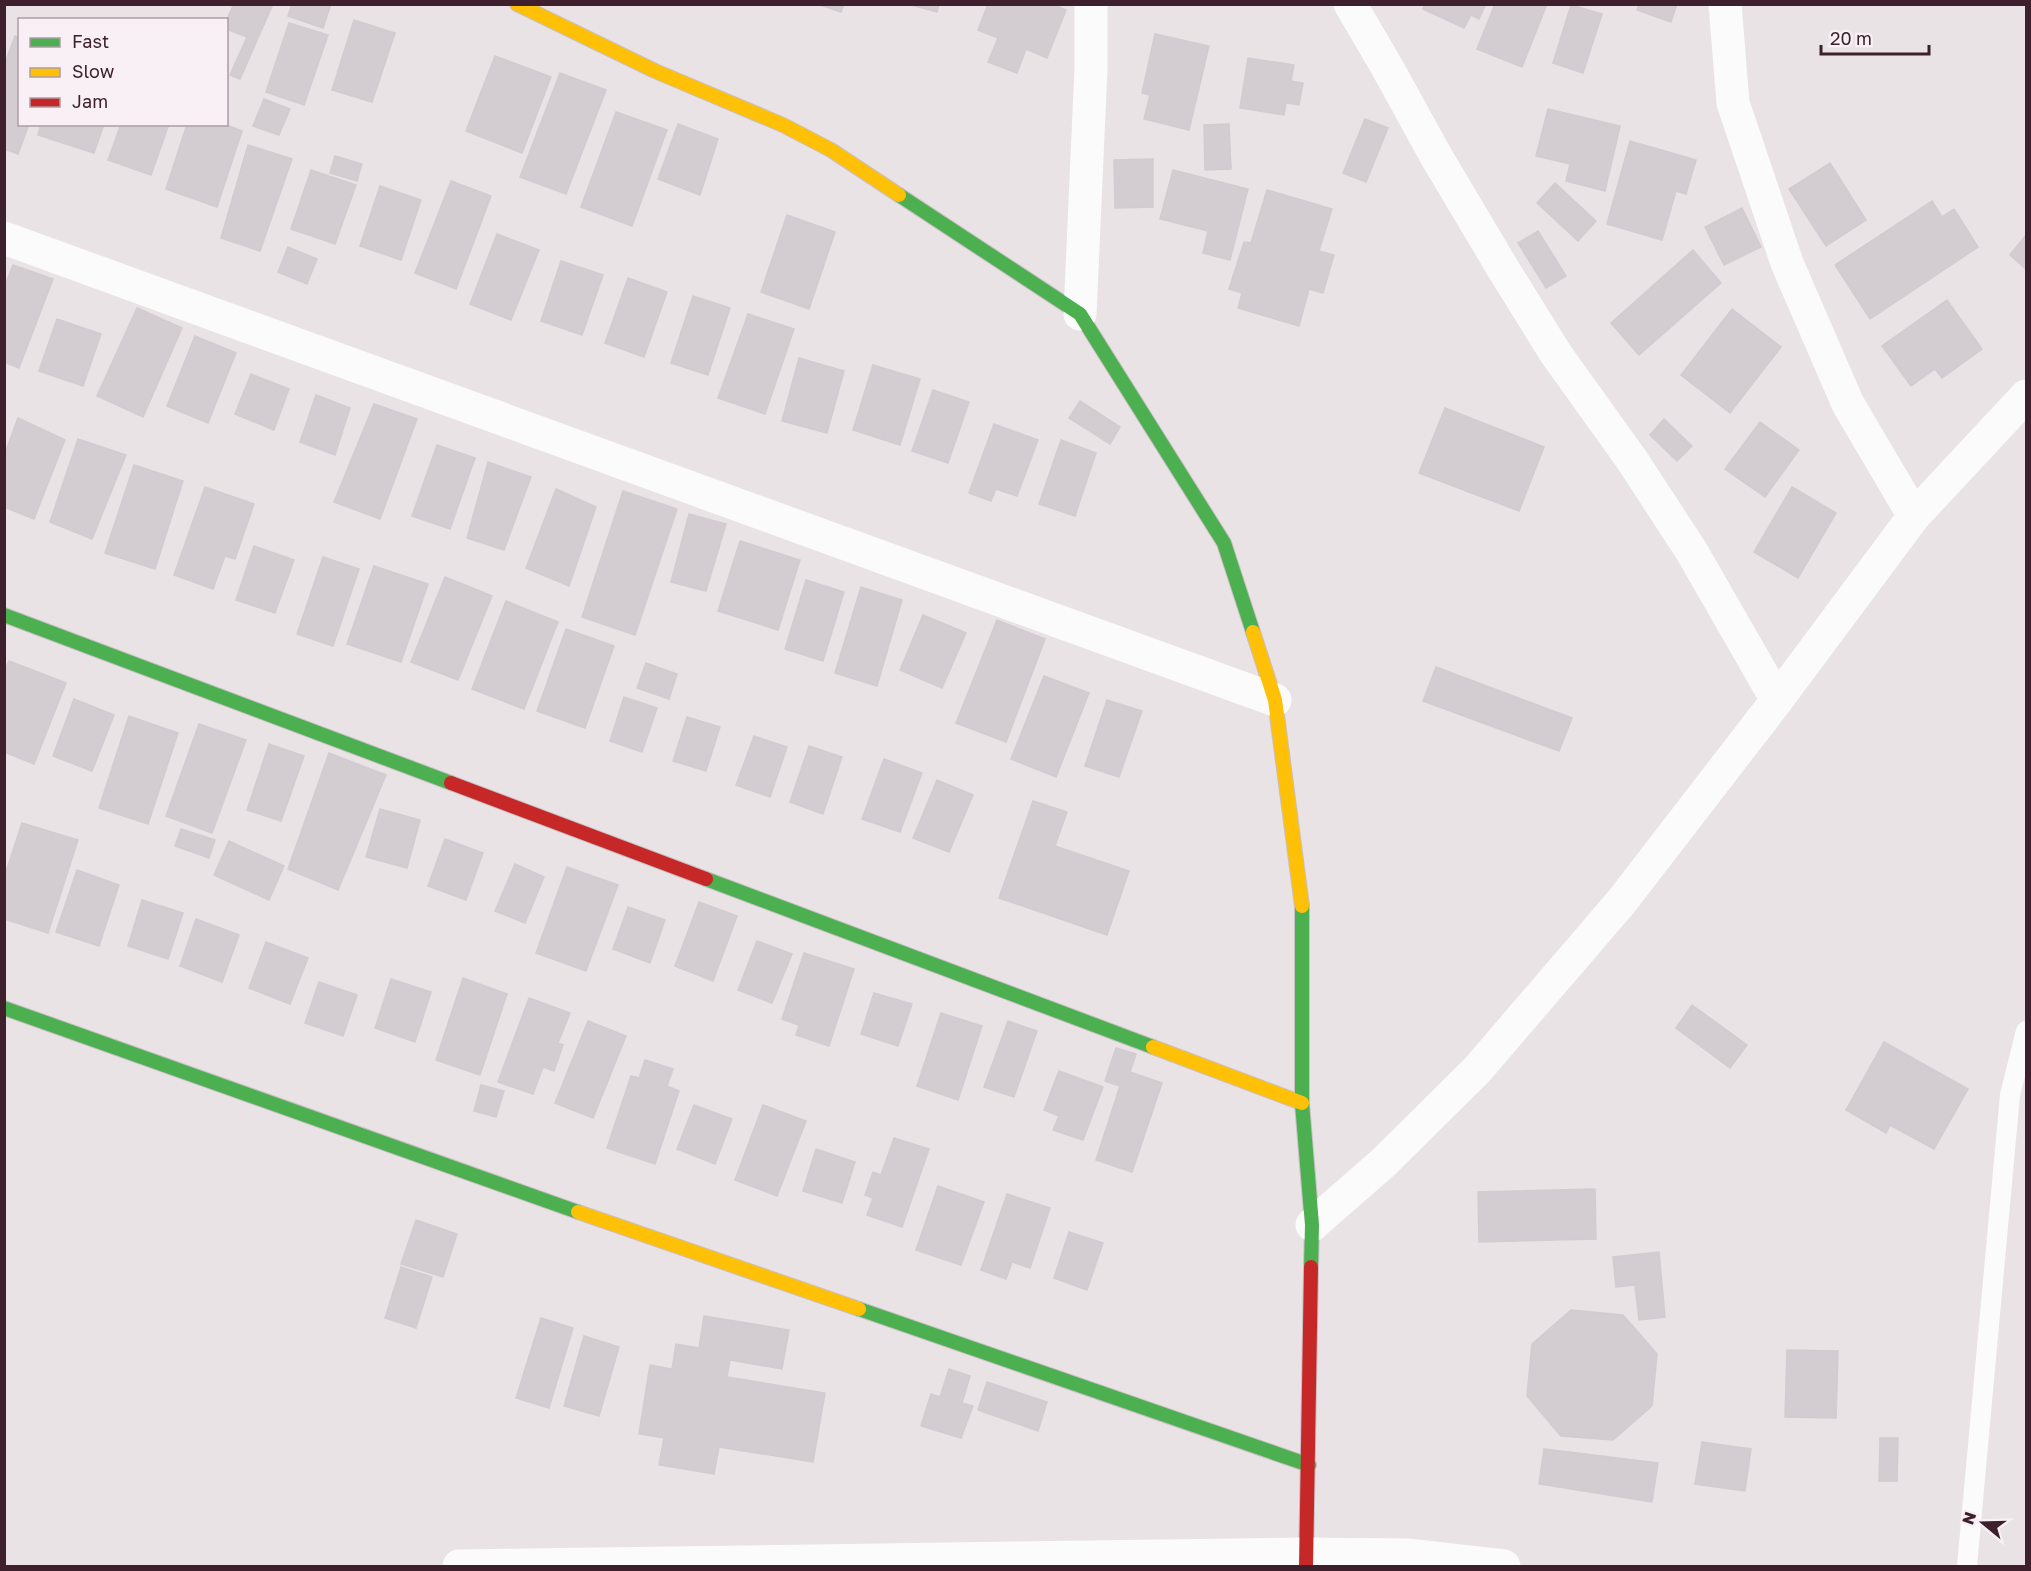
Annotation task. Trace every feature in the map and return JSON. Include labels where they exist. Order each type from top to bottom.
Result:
[{"type":"street","points":[[517,4],[655,71],[783,125],[831,150],[1080,314],[1224,543],[1275,700],[1302,903],[1302,1103],[1312,1225],[1309,1465],[1305,1560]]},
{"type":"street","points":[[1080,314],[1091,68],[1091,4]]},
{"type":"street","points":[[1350,4],[1508,277],[1556,354],[1632,460],[1692,552],[1777,700]]},
{"type":"street","points":[[1725,4],[1733,104],[1787,263],[1848,404],[1914,516]]},
{"type":"street","points":[[4,238],[1275,700]]},
{"type":"street","points":[[1312,1225],[1383,1163],[1477,1070],[1622,900],[1777,700],[1914,516],[2026,396]]},
{"type":"street","points":[[4,615],[1302,1103]]},
{"type":"street","points":[[4,1008],[481,1179],[1309,1465]]},
{"type":"street","points":[[459,1566],[1305,1560],[1407,1554],[1504,1566]]},
{"type":"lane","points":[[1967,1566],[2010,1095],[2026,1031]]},
{"type":"building","points":[[234,4],[273,4],[240,79],[230,75],[247,37],[228,30],[227,18]]},
{"type":"building","points":[[292,4],[331,4],[323,28],[288,16]]},
{"type":"building","points":[[817,4],[844,4],[841,12]]},
{"type":"building","points":[[908,4],[939,4],[937,12]]},
{"type":"building","points":[[988,4],[1051,4],[1066,10],[1047,58],[1026,49],[1017,73],[988,62],[998,38],[978,30]]},
{"type":"building","points":[[1425,4],[1486,4],[1479,19],[1471,15],[1464,28],[1423,9]]},
{"type":"building","points":[[1495,4],[1547,4],[1522,67],[1477,49]]},
{"type":"building","points":[[1639,4],[1677,4],[1671,22],[1637,10]]},
{"type":"building","points":[[1571,5],[1602,14],[1583,73],[1553,63]]},
{"type":"building","points":[[354,20],[395,33],[372,102],[332,90]]},
{"type":"building","points":[[289,23],[328,35],[304,105],[266,92]]},
{"type":"building","points":[[1155,34],[1209,46],[1189,130],[1144,119],[1150,95],[1142,93]]},
{"type":"building","points":[[15,36],[18,37],[18,126],[28,126],[18,154],[4,149],[4,66]]},
{"type":"building","points":[[495,56],[551,77],[522,153],[466,131]]},
{"type":"building","points":[[1248,58],[1294,65],[1291,81],[1303,83],[1299,105],[1286,103],[1284,115],[1240,108]]},
{"type":"building","points":[[560,73],[606,90],[566,194],[520,177]]},
{"type":"building","points":[[264,99],[290,109],[279,135],[253,126]]},
{"type":"building","points":[[1548,109],[1620,126],[1605,191],[1566,181],[1570,164],[1536,156]]},
{"type":"building","points":[[616,112],[667,130],[632,226],[581,207]]},
{"type":"building","points":[[1365,119],[1388,128],[1366,182],[1343,173]]},
{"type":"building","points":[[678,124],[718,139],[700,195],[658,179]]},
{"type":"building","points":[[1229,124],[1231,169],[1205,170],[1204,125]]},
{"type":"building","points":[[40,126],[103,126],[94,153],[38,135]]},
{"type":"building","points":[[120,126],[168,126],[151,175],[108,160]]},
{"type":"building","points":[[186,126],[228,126],[242,131],[217,207],[166,189]]},
{"type":"building","points":[[1630,141],[1696,160],[1686,194],[1676,191],[1662,240],[1607,224]]},
{"type":"building","points":[[248,145],[292,159],[260,251],[221,238]]},
{"type":"building","points":[[335,156],[362,164],[357,181],[330,173]]},
{"type":"building","points":[[1153,159],[1153,207],[1115,208],[1114,160]]},
{"type":"building","points":[[1830,163],[1866,220],[1826,246],[1789,189]]},
{"type":"building","points":[[311,170],[356,185],[335,244],[291,229]]},
{"type":"building","points":[[1173,170],[1248,189],[1230,260],[1203,253],[1208,231],[1160,219]]},
{"type":"building","points":[[451,181],[491,196],[456,289],[415,273]]},
{"type":"building","points":[[1555,183],[1596,221],[1578,241],[1537,203]]},
{"type":"building","points":[[380,186],[421,200],[401,260],[360,246]]},
{"type":"building","points":[[1267,190],[1332,209],[1319,251],[1334,255],[1323,293],[1309,289],[1299,326],[1238,308],[1242,293],[1229,289],[1244,242],[1251,243]]},
{"type":"building","points":[[1932,201],[1942,217],[1954,209],[1978,247],[1870,319],[1835,265]]},
{"type":"building","points":[[1742,208],[1761,247],[1724,265],[1705,227]]},
{"type":"building","points":[[787,215],[835,232],[809,309],[761,292]]},
{"type":"building","points":[[1538,231],[1566,276],[1546,288],[1518,243]]},
{"type":"building","points":[[497,234],[539,250],[511,320],[470,304]]},
{"type":"building","points":[[2026,235],[2026,269],[2010,255]]},
{"type":"building","points":[[288,247],[317,259],[307,284],[278,272]]},
{"type":"building","points":[[1693,250],[1721,283],[1639,355],[1611,323]]},
{"type":"building","points":[[561,261],[603,275],[582,335],[541,321]]},
{"type":"building","points":[[13,265],[53,279],[19,368],[4,362],[4,288]]},
{"type":"building","points":[[628,278],[667,292],[644,357],[605,343]]},
{"type":"building","points":[[693,296],[730,308],[708,375],[671,363]]},
{"type":"building","points":[[1947,300],[1982,349],[1942,378],[1935,369],[1911,386],[1882,346]]},
{"type":"building","points":[[137,308],[182,328],[143,417],[97,396]]},
{"type":"building","points":[[1732,309],[1781,347],[1730,413],[1681,375]]},
{"type":"building","points":[[748,314],[794,329],[765,414],[718,398]]},
{"type":"building","points":[[57,319],[101,334],[83,386],[39,371]]},
{"type":"building","points":[[195,336],[236,353],[208,423],[167,406]]},
{"type":"building","points":[[799,358],[844,371],[827,433],[782,421]]},
{"type":"building","points":[[873,365],[920,379],[900,445],[853,430]]},
{"type":"building","points":[[251,374],[289,389],[274,430],[235,414]]},
{"type":"building","points":[[933,390],[969,402],[948,463],[912,451]]},
{"type":"building","points":[[316,395],[350,408],[335,455],[300,442]]},
{"type":"building","points":[[1080,401],[1120,427],[1110,444],[1069,418]]},
{"type":"building","points":[[374,404],[417,419],[380,519],[334,502]]},
{"type":"building","points":[[1445,408],[1544,447],[1519,511],[1419,473]]},
{"type":"building","points":[[18,418],[65,440],[34,519],[4,507],[4,456]]},
{"type":"building","points":[[1664,419],[1692,446],[1677,461],[1650,435]]},
{"type":"building","points":[[1760,422],[1799,450],[1765,497],[1725,469]]},
{"type":"building","points":[[994,424],[1038,440],[1017,496],[996,489],[991,501],[969,493]]},
{"type":"building","points":[[78,439],[126,455],[92,539],[50,522]]},
{"type":"building","points":[[1061,440],[1096,453],[1075,516],[1039,504]]},
{"type":"building","points":[[437,445],[475,458],[450,529],[412,516]]},
{"type":"building","points":[[488,462],[531,477],[504,550],[467,538]]},
{"type":"building","points":[[134,465],[183,481],[155,569],[105,553]]},
{"type":"building","points":[[205,487],[254,504],[235,559],[225,556],[213,589],[174,575]]},
{"type":"building","points":[[1792,487],[1836,513],[1798,578],[1754,552]]},
{"type":"building","points":[[556,489],[596,507],[569,586],[526,568]]},
{"type":"building","points":[[623,491],[677,509],[635,635],[582,617]]},
{"type":"building","points":[[689,514],[726,524],[706,591],[671,582]]},
{"type":"building","points":[[740,541],[800,560],[778,630],[718,611]]},
{"type":"building","points":[[254,546],[294,560],[275,613],[236,600]]},
{"type":"building","points":[[323,557],[359,569],[333,646],[297,634]]},
{"type":"building","points":[[374,566],[428,584],[401,662],[347,644]]},
{"type":"building","points":[[445,577],[492,596],[458,680],[411,662]]},
{"type":"building","points":[[806,580],[844,592],[823,661],[785,649]]},
{"type":"building","points":[[861,587],[902,600],[877,686],[835,673]]},
{"type":"building","points":[[506,601],[558,622],[524,709],[472,689]]},
{"type":"building","points":[[923,615],[966,633],[942,688],[900,670]]},
{"type":"building","points":[[997,620],[1045,639],[1006,742],[956,723]]},
{"type":"building","points":[[566,629],[614,646],[585,728],[537,711]]},
{"type":"building","points":[[9,661],[66,683],[34,764],[4,752],[4,672]]},
{"type":"building","points":[[646,663],[677,674],[669,699],[637,688]]},
{"type":"building","points":[[1436,667],[1572,718],[1559,751],[1423,701]]},
{"type":"building","points":[[1044,676],[1089,693],[1056,777],[1011,759]]},
{"type":"building","points":[[624,697],[657,708],[642,752],[610,741]]},
{"type":"building","points":[[74,699],[114,715],[92,771],[53,756]]},
{"type":"building","points":[[1107,700],[1142,711],[1119,777],[1085,766]]},
{"type":"building","points":[[129,716],[178,733],[148,824],[99,808]]},
{"type":"building","points":[[687,717],[720,727],[706,771],[673,761]]},
{"type":"building","points":[[199,724],[246,740],[212,833],[166,816]]},
{"type":"building","points":[[754,736],[787,747],[770,797],[736,785]]},
{"type":"building","points":[[269,744],[304,756],[281,821],[247,810]]},
{"type":"building","points":[[809,746],[842,757],[823,814],[790,802]]},
{"type":"building","points":[[329,753],[386,775],[338,890],[288,869]]},
{"type":"building","points":[[884,759],[922,773],[900,832],[862,819]]},
{"type":"building","points":[[937,780],[973,795],[949,852],[913,838]]},
{"type":"building","points":[[1033,801],[1067,812],[1055,846],[1129,871],[1107,935],[999,898]]},
{"type":"building","points":[[380,809],[420,820],[407,868],[366,857]]},
{"type":"building","points":[[22,823],[78,840],[48,933],[4,919],[4,878]]},
{"type":"building","points":[[181,829],[215,840],[209,858],[175,846]]},
{"type":"building","points":[[445,839],[483,853],[466,900],[428,886]]},
{"type":"building","points":[[229,841],[284,866],[269,900],[214,875]]},
{"type":"building","points":[[515,864],[544,877],[525,923],[495,911]]},
{"type":"building","points":[[567,867],[618,885],[586,971],[536,953]]},
{"type":"building","points":[[77,870],[119,885],[99,946],[56,932]]},
{"type":"building","points":[[142,900],[183,913],[168,959],[128,946]]},
{"type":"building","points":[[699,902],[737,916],[713,981],[675,966]]},
{"type":"building","points":[[628,907],[665,920],[650,963],[613,949]]},
{"type":"building","points":[[196,919],[239,935],[222,982],[180,966]]},
{"type":"building","points":[[757,941],[792,954],[772,1003],[738,990]]},
{"type":"building","points":[[266,942],[308,958],[290,1004],[249,988]]},
{"type":"building","points":[[804,953],[854,969],[829,1046],[796,1035],[799,1025],[782,1019]]},
{"type":"building","points":[[463,978],[507,994],[480,1075],[436,1060]]},
{"type":"building","points":[[391,979],[431,992],[415,1042],[375,1028]]},
{"type":"building","points":[[319,982],[357,995],[343,1036],[305,1023]]},
{"type":"building","points":[[874,993],[912,1004],[898,1046],[861,1034]]},
{"type":"building","points":[[529,998],[570,1013],[558,1043],[563,1045],[554,1071],[543,1067],[533,1094],[498,1082]]},
{"type":"building","points":[[1692,1005],[1747,1045],[1730,1068],[1676,1028]]},
{"type":"building","points":[[941,1013],[982,1026],[958,1100],[917,1086]]},
{"type":"building","points":[[588,1021],[626,1036],[593,1118],[555,1103]]},
{"type":"building","points":[[1008,1021],[1037,1031],[1014,1097],[984,1087]]},
{"type":"building","points":[[1884,1042],[1968,1089],[1934,1149],[1890,1125],[1886,1133],[1846,1110]]},
{"type":"building","points":[[1116,1048],[1136,1054],[1130,1072],[1162,1083],[1132,1172],[1096,1160],[1120,1086],[1105,1081]]},
{"type":"building","points":[[645,1060],[673,1069],[667,1086],[679,1091],[655,1164],[607,1148],[631,1076],[639,1078]]},
{"type":"building","points":[[1059,1071],[1103,1087],[1083,1140],[1053,1130],[1059,1116],[1044,1110]]},
{"type":"building","points":[[481,1085],[504,1091],[496,1117],[474,1111]]},
{"type":"building","points":[[694,1105],[732,1119],[715,1164],[677,1149]]},
{"type":"building","points":[[763,1105],[806,1121],[777,1196],[735,1180]]},
{"type":"building","points":[[894,1138],[929,1149],[902,1227],[867,1215],[873,1198],[865,1195],[873,1172],[881,1175]]},
{"type":"building","points":[[816,1149],[855,1162],[842,1203],[803,1191]]},
{"type":"building","points":[[938,1186],[984,1202],[961,1265],[916,1250]]},
{"type":"building","points":[[1595,1189],[1596,1239],[1479,1242],[1478,1192]]},
{"type":"building","points":[[1007,1194],[1050,1208],[1030,1268],[1012,1262],[1006,1279],[981,1270]]},
{"type":"building","points":[[416,1220],[457,1234],[443,1277],[401,1264]]},
{"type":"building","points":[[1069,1232],[1103,1243],[1087,1290],[1054,1278]]},
{"type":"building","points":[[1659,1252],[1665,1317],[1639,1320],[1635,1285],[1616,1287],[1613,1257]]},
{"type":"building","points":[[401,1267],[432,1277],[416,1328],[385,1318]]},
{"type":"building","points":[[1571,1310],[1623,1315],[1657,1354],[1652,1406],[1613,1440],[1561,1436],[1527,1396],[1532,1344]]},
{"type":"building","points":[[704,1316],[789,1330],[782,1369],[730,1360],[727,1377],[825,1393],[813,1462],[719,1447],[714,1474],[659,1465],[664,1438],[639,1434],[650,1365],[672,1369],[676,1344],[699,1348]]},
{"type":"building","points":[[541,1318],[573,1328],[549,1408],[516,1398]]},
{"type":"building","points":[[584,1336],[619,1347],[599,1416],[564,1406]]},
{"type":"building","points":[[1787,1350],[1838,1351],[1836,1418],[1785,1417]]},
{"type":"building","points":[[949,1369],[970,1376],[962,1403],[973,1406],[961,1438],[921,1426],[931,1394],[940,1397]]},
{"type":"building","points":[[987,1382],[1047,1402],[1038,1431],[978,1410]]},
{"type":"building","points":[[1880,1438],[1898,1438],[1897,1481],[1879,1481]]},
{"type":"building","points":[[1702,1442],[1751,1449],[1745,1491],[1695,1484]]},
{"type":"building","points":[[1544,1449],[1658,1463],[1652,1502],[1539,1484]]},
{"type":"traffic: fast","points":[[899,195],[1080,314],[1224,543],[1253,632]]},
{"type":"traffic: fast","points":[[4,615],[451,783]]},
{"type":"traffic: fast","points":[[706,879],[1153,1047]]},
{"type":"traffic: fast","points":[[1302,906],[1302,1103],[1312,1225],[1311,1267]]},
{"type":"traffic: fast","points":[[4,1008],[578,1212]]},
{"type":"traffic: fast","points":[[859,1309],[1309,1465]]},
{"type":"traffic: slow","points":[[517,4],[655,71],[783,125],[831,150],[899,195]]},
{"type":"traffic: slow","points":[[1253,632],[1275,700],[1302,906]]},
{"type":"traffic: slow","points":[[1153,1047],[1302,1103]]},
{"type":"traffic: slow","points":[[578,1212],[859,1309]]},
{"type":"traffic: jam","points":[[451,783],[706,879]]},
{"type":"traffic: jam","points":[[1306,1566],[1311,1267]]}]
